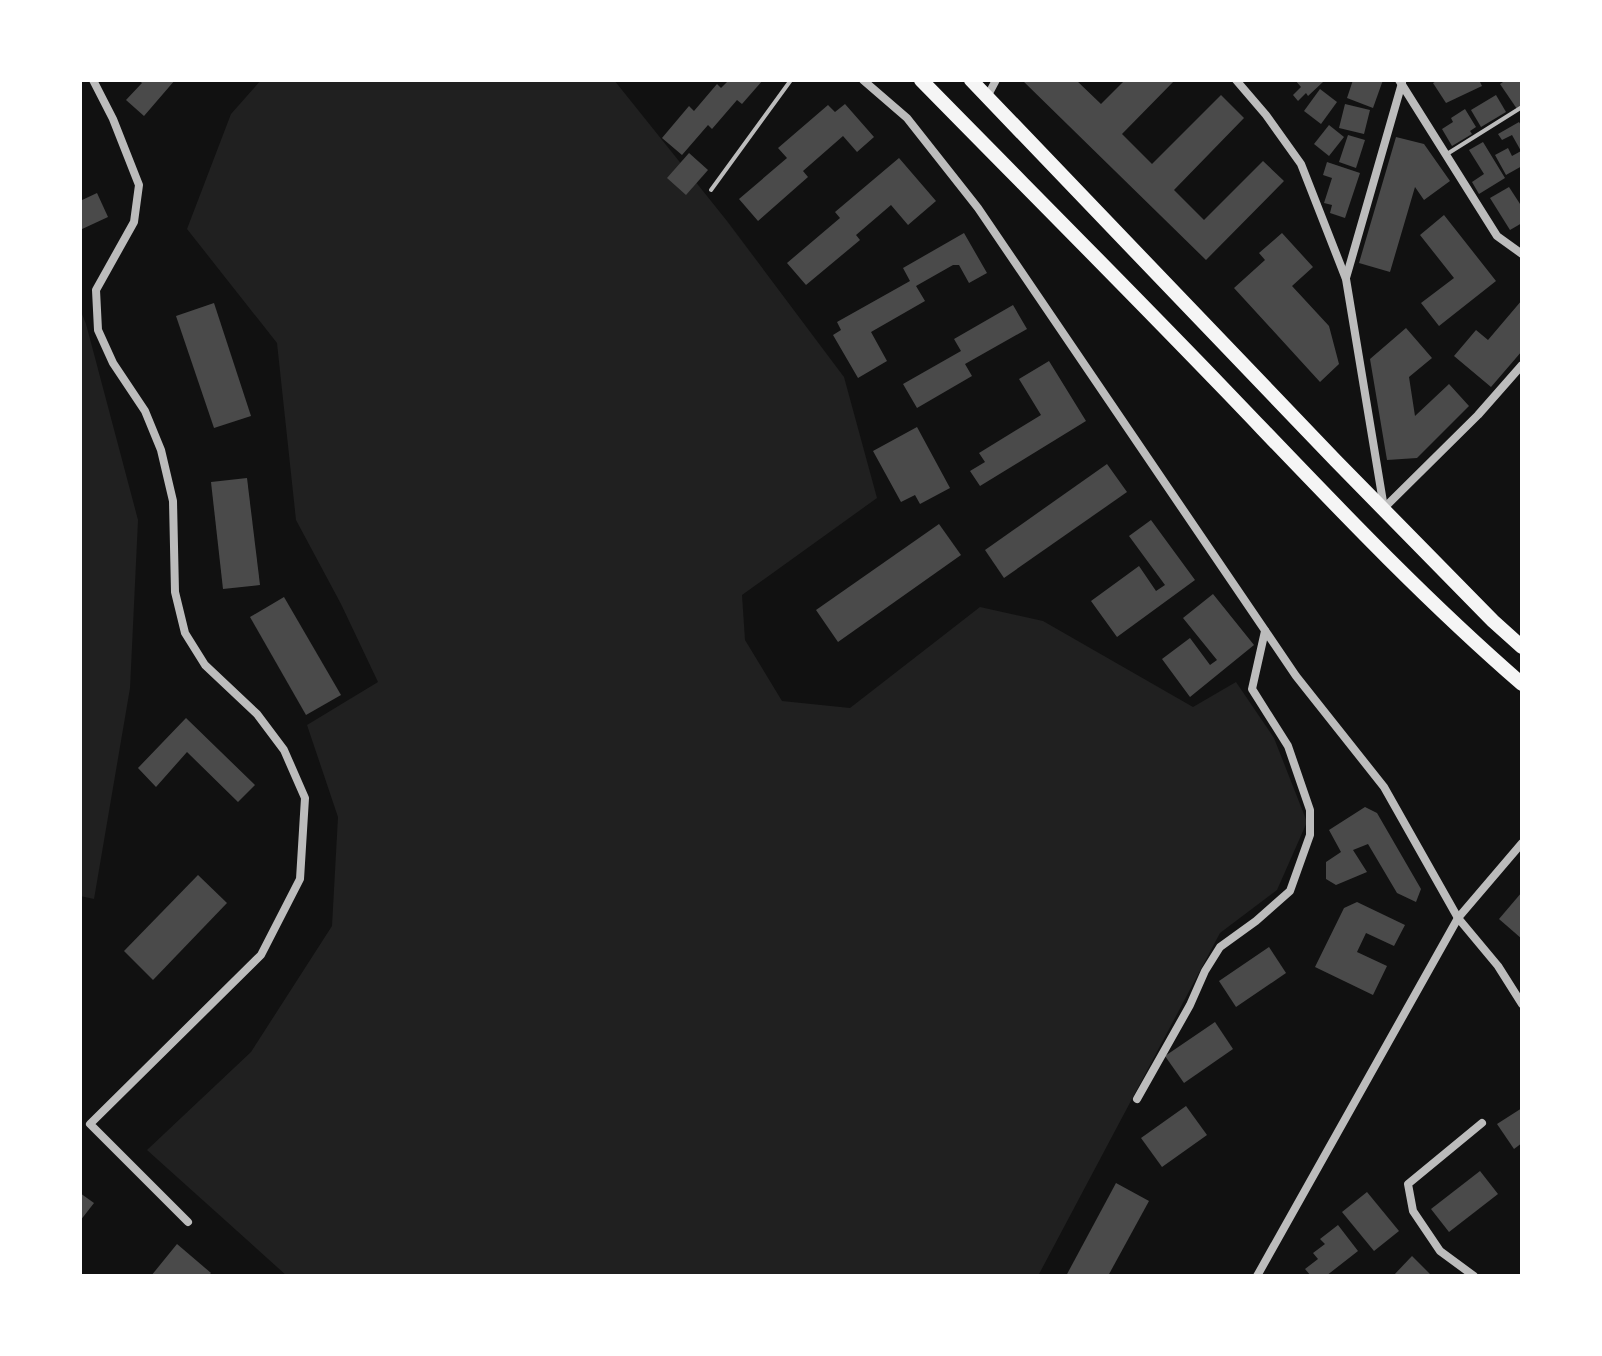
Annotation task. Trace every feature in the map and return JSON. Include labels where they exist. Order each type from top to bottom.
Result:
[{"type":"main road","points":[[921,80],[1043,201],[1357,527],[1473,641],[1522,684]]},
{"type":"main road","points":[[971,80],[1493,621],[1522,647]]},
{"type":"street","points":[[93,80],[113,119],[139,185],[134,222],[96,290],[98,330],[113,363],[145,411],[161,450],[173,501],[175,592],[185,633],[205,665],[257,714],[284,750],[305,798],[300,879],[261,955],[85,1123],[188,1222]]},
{"type":"street","points":[[863,80],[907,118],[978,208],[1296,676],[1384,787],[1458,918],[1498,966],[1522,1004]]},
{"type":"street","points":[[987,97],[996,80]]},
{"type":"street","points":[[1236,80],[1301,164],[1346,279],[1384,508]]},
{"type":"street","points":[[1346,279],[1402,81]]},
{"type":"street","points":[[1402,81],[1497,236],[1522,254]]},
{"type":"street","points":[[1384,508],[1478,415],[1522,365]]},
{"type":"street","points":[[1137,1099],[1220,947],[1290,891],[1310,835],[1310,810],[1288,746],[1252,689],[1265,631]]},
{"type":"street","points":[[1257,1276],[1458,918],[1522,843]]},
{"type":"street","points":[[1474,1276],[1440,1251],[1413,1211],[1408,1184],[1482,1123]]},
{"type":"lane","points":[[711,190],[791,80]]},
{"type":"lane","points":[[1447,154],[1522,107]]},
{"type":"shaded area","points":[[261,80],[614,80],[727,221],[844,377],[877,498],[742,595],[745,640],[782,701],[850,708],[980,607],[1043,621],[1193,707],[1236,682],[1274,738],[1307,822],[1277,890],[1220,933],[1038,1276],[287,1276],[147,1150],[251,1052],[332,926],[338,817],[307,725],[378,682],[296,520],[277,343],[187,229],[231,114]]},
{"type":"shaded area","points":[[80,309],[138,520],[130,688],[94,899],[80,896]]},
{"type":"building","points":[[139,80],[175,80],[144,116],[126,100],[142,83]]},
{"type":"building","points":[[729,80],[763,80],[742,104],[737,100],[712,129],[708,125],[682,155],[662,138],[689,106],[694,111],[717,84],[721,88]]},
{"type":"building","points":[[1022,80],[1076,80],[1101,104],[1125,80],[1175,80],[1122,134],[1152,164],[1221,95],[1244,118],[1174,190],[1204,220],[1263,161],[1284,181],[1206,260]]},
{"type":"building","points":[[1295,80],[1323,82],[1298,101],[1293,95],[1301,87]]},
{"type":"building","points":[[1353,80],[1383,80],[1373,108],[1347,98]]},
{"type":"building","points":[[1438,80],[1479,80],[1482,86],[1446,103],[1433,83]]},
{"type":"building","points":[[1506,80],[1522,80],[1522,106],[1517,109],[1500,84]]},
{"type":"building","points":[[1320,89],[1337,102],[1321,124],[1304,111]]},
{"type":"building","points":[[1496,95],[1506,112],[1481,127],[1471,110]]},
{"type":"building","points":[[845,104],[874,137],[857,152],[843,136],[803,171],[808,177],[758,221],[739,199],[787,158],[778,148],[828,105],[835,112]]},
{"type":"building","points":[[1345,104],[1370,110],[1364,134],[1339,128]]},
{"type":"building","points":[[1465,109],[1476,127],[1470,131],[1472,134],[1452,146],[1442,129]]},
{"type":"building","points":[[1519,122],[1522,127],[1522,166],[1506,175],[1495,155],[1508,148],[1512,156],[1521,151],[1512,135],[1502,140],[1498,134]]},
{"type":"building","points":[[1329,125],[1344,137],[1329,156],[1314,144]]},
{"type":"building","points":[[1348,135],[1365,140],[1356,168],[1339,162]]},
{"type":"building","points":[[1396,137],[1424,144],[1450,181],[1424,200],[1415,187],[1390,272],[1359,263]]},
{"type":"building","points":[[1483,142],[1505,178],[1479,194],[1472,182],[1484,174],[1469,150]]},
{"type":"building","points":[[689,153],[708,170],[686,195],[667,178]]},
{"type":"building","points":[[899,158],[936,201],[908,225],[891,205],[856,235],[860,240],[806,285],[787,263],[840,218],[835,212]]},
{"type":"building","points":[[1327,162],[1360,173],[1345,218],[1330,213],[1332,205],[1324,203],[1332,178],[1323,175]]},
{"type":"building","points":[[1509,187],[1522,207],[1522,223],[1510,230],[1490,198]]},
{"type":"building","points":[[97,193],[108,217],[80,230],[80,201]]},
{"type":"building","points":[[1444,215],[1496,281],[1439,326],[1421,303],[1454,278],[1420,235]]},
{"type":"building","points":[[964,233],[987,273],[969,283],[959,265],[953,265],[916,286],[925,301],[871,332],[887,361],[858,378],[833,335],[841,330],[837,322],[910,281],[903,268]]},
{"type":"building","points":[[1282,233],[1313,267],[1292,286],[1329,326],[1339,364],[1320,382],[1234,288],[1265,260],[1259,253]]},
{"type":"building","points":[[1522,300],[1522,351],[1491,387],[1454,356],[1476,330],[1488,340]]},
{"type":"building","points":[[214,303],[251,416],[214,428],[176,316]]},
{"type":"building","points":[[1013,305],[1027,329],[965,364],[972,376],[917,408],[903,384],[961,351],[954,339]]},
{"type":"building","points":[[1406,328],[1432,358],[1409,377],[1415,416],[1449,384],[1469,406],[1417,458],[1387,460],[1370,359]]},
{"type":"building","points":[[1049,361],[1086,421],[980,486],[970,471],[985,462],[979,453],[1041,415],[1019,379]]},
{"type":"building","points":[[917,427],[950,488],[920,504],[915,495],[901,502],[873,451]]},
{"type":"building","points":[[1107,464],[1127,492],[1004,578],[985,550]]},
{"type":"building","points":[[247,478],[260,585],[223,589],[211,482]]},
{"type":"building","points":[[1151,520],[1195,580],[1117,637],[1091,601],[1139,566],[1156,591],[1165,585],[1129,536]]},
{"type":"building","points":[[939,524],[961,555],[838,642],[816,610]]},
{"type":"building","points":[[1213,594],[1254,645],[1190,697],[1162,659],[1190,638],[1210,665],[1217,660],[1183,618]]},
{"type":"building","points":[[284,597],[341,695],[306,715],[250,617]]},
{"type":"building","points":[[186,718],[255,785],[238,802],[187,752],[156,787],[138,768]]},
{"type":"building","points":[[1365,807],[1377,813],[1421,889],[1416,902],[1397,893],[1368,844],[1353,850],[1367,872],[1336,885],[1326,879],[1326,862],[1341,852],[1329,830]]},
{"type":"building","points":[[198,875],[227,903],[153,980],[124,951]]},
{"type":"building","points":[[1522,892],[1522,939],[1499,919]]},
{"type":"building","points":[[1357,902],[1405,925],[1394,946],[1366,933],[1357,952],[1387,966],[1373,995],[1315,967],[1344,908]]},
{"type":"building","points":[[1269,947],[1286,973],[1236,1007],[1219,981]]},
{"type":"building","points":[[1215,1022],[1233,1049],[1184,1083],[1165,1056]]},
{"type":"building","points":[[1186,1106],[1207,1135],[1162,1167],[1141,1138]]},
{"type":"building","points":[[1522,1108],[1522,1143],[1514,1149],[1497,1124]]},
{"type":"building","points":[[1480,1171],[1498,1194],[1449,1232],[1431,1209]]},
{"type":"building","points":[[1116,1183],[1149,1201],[1108,1276],[1066,1276]]},
{"type":"building","points":[[1367,1192],[1399,1231],[1374,1251],[1342,1212]]},
{"type":"building","points":[[80,1193],[94,1203],[80,1221]]},
{"type":"building","points":[[1338,1225],[1358,1251],[1326,1276],[1311,1276],[1305,1269],[1318,1259],[1313,1253],[1325,1244],[1320,1239]]},
{"type":"building","points":[[177,1244],[211,1273],[208,1276],[151,1276]]},
{"type":"building","points":[[1412,1256],[1432,1276],[1393,1276]]}]
